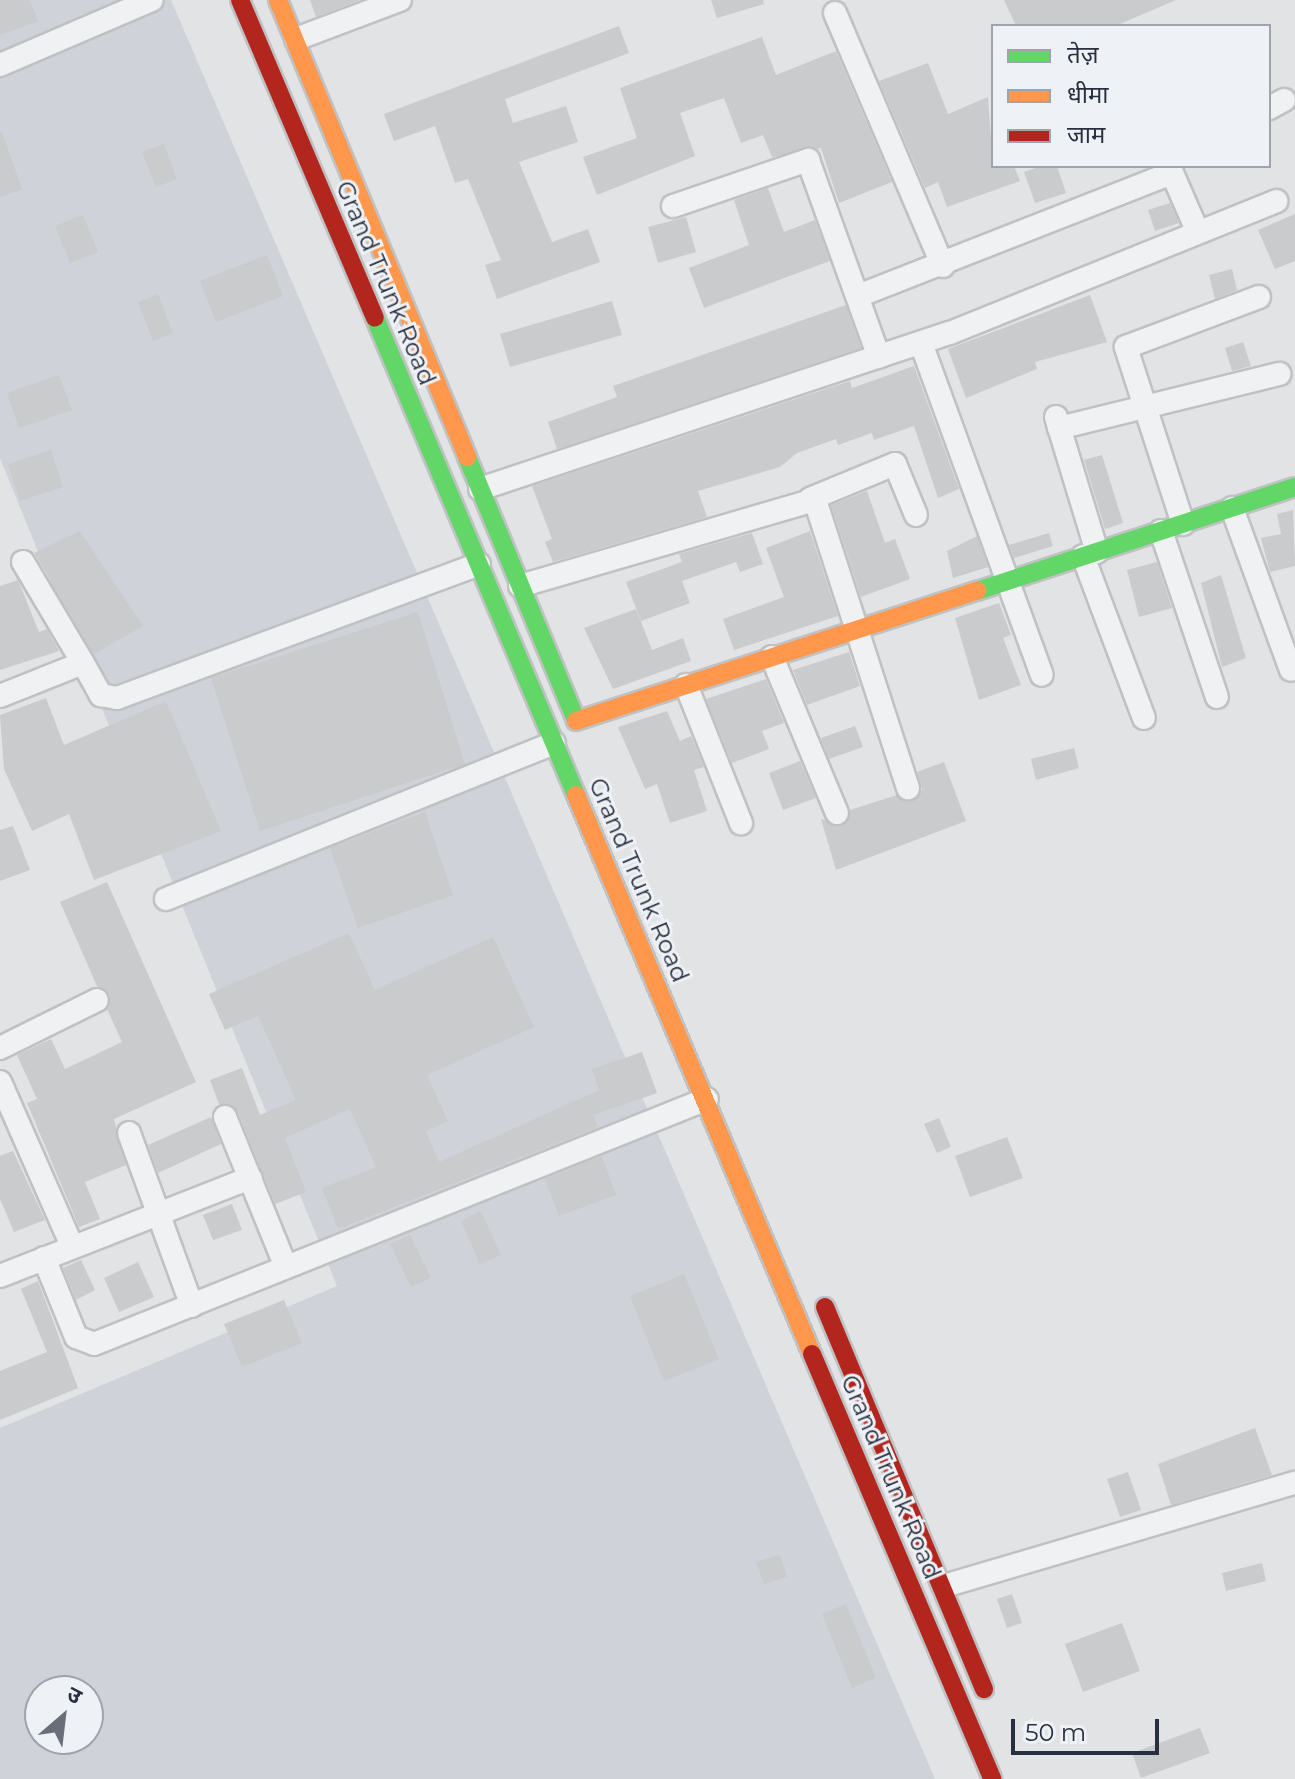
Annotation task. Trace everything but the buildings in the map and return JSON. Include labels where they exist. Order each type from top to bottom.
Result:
[{"type":"main road","name":"Grand Trunk Road","points":[[240,0],[992,1779]]},
{"type":"main road","name":"Grand Trunk Road","points":[[278,0],[586,747]]},
{"type":"main road","points":[[576,721],[1006,578],[1295,487]]},
{"type":"main road","name":"Grand Trunk Road","points":[[815,1284],[944,1586],[991,1708]]},
{"type":"street","points":[[0,65],[152,0]]},
{"type":"street","points":[[296,39],[400,0]]},
{"type":"street","points":[[835,13],[943,266]]},
{"type":"street","points":[[673,206],[808,160],[879,357]]},
{"type":"street","points":[[858,296],[943,266],[1170,169],[1196,228]]},
{"type":"street","points":[[480,489],[921,343],[1196,228],[1276,201]]},
{"type":"street","points":[[1183,524],[1126,347],[1259,297]]},
{"type":"street","points":[[921,343],[1042,675]]},
{"type":"street","points":[[1144,718],[1090,554],[1058,423],[1146,408],[1279,374]]},
{"type":"street","points":[[520,586],[810,499],[895,464],[916,515]]},
{"type":"street","points":[[810,499],[821,508],[908,788]]},
{"type":"street","points":[[1232,508],[1291,670]]},
{"type":"street","points":[[1161,531],[1217,697]]},
{"type":"street","points":[[23,562],[101,695],[117,698],[479,564]]},
{"type":"street","points":[[772,657],[837,813]]},
{"type":"street","points":[[0,696],[83,663]]},
{"type":"street","points":[[686,685],[741,823]]},
{"type":"street","points":[[166,899],[554,743]]},
{"type":"street","points":[[0,1048],[97,1000]]},
{"type":"street","points":[[0,1082],[72,1246]]},
{"type":"street","points":[[44,1258],[76,1337],[87,1344],[192,1306],[707,1099]]},
{"type":"street","points":[[225,1117],[286,1267]]},
{"type":"street","points":[[129,1133],[192,1306]]},
{"type":"street","points":[[0,1276],[250,1178]]},
{"type":"street","points":[[944,1586],[1295,1483]]},
{"type":"shaded area","points":[[0,0],[171,0],[935,1779],[0,1779],[0,1428],[337,1286],[0,458]]},
{"type":"traffic: fast","points":[[375,318],[576,795]]},
{"type":"traffic: fast","points":[[467,457],[576,720]]},
{"type":"traffic: fast","points":[[977,591],[1295,487]]},
{"type":"traffic: slow","points":[[278,0],[467,457]]},
{"type":"traffic: slow","points":[[576,721],[977,591]]},
{"type":"traffic: slow","points":[[576,795],[812,1354]]},
{"type":"traffic: jam","points":[[240,0],[375,318]]},
{"type":"traffic: jam","points":[[825,1307],[984,1689]]},
{"type":"traffic: jam","points":[[812,1354],[992,1779]]}]
